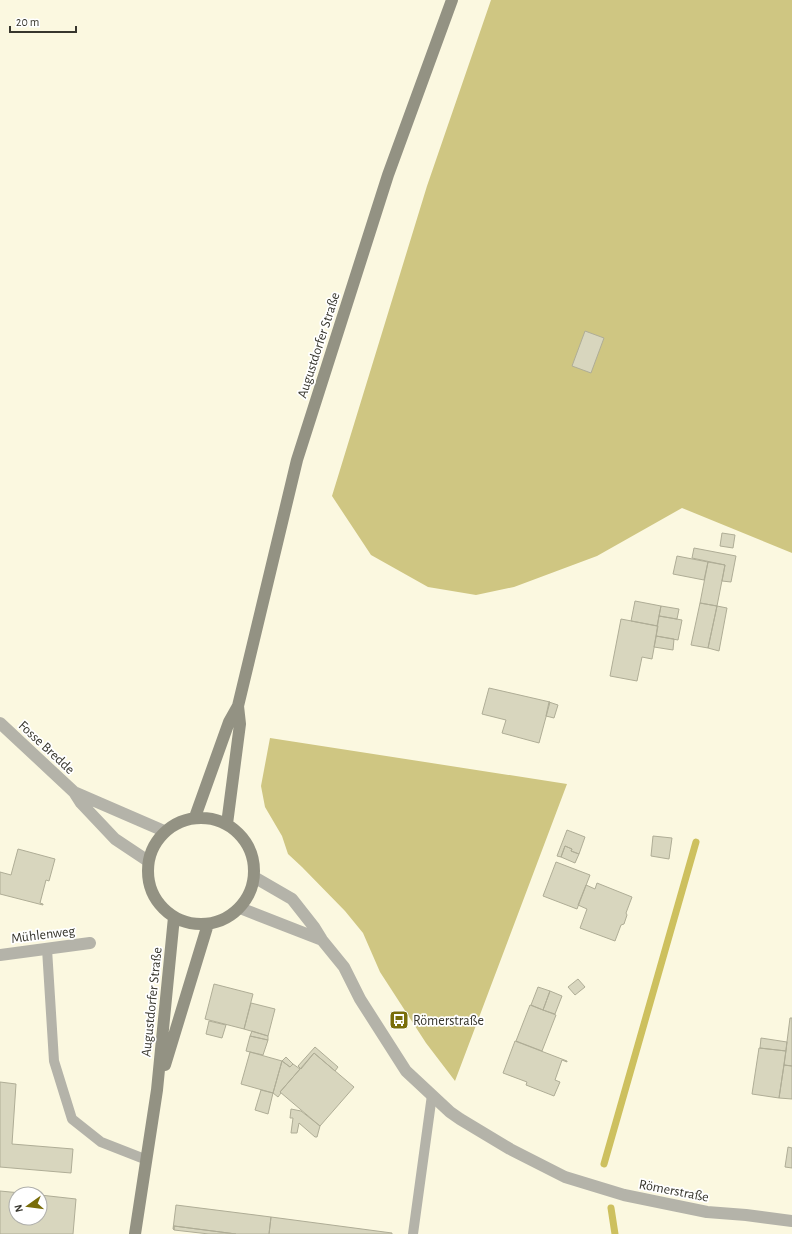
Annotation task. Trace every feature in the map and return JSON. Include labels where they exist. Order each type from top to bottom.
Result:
[{"type":"main road","name":"Augustdorfer Straße","points":[[195,817],[229,722],[238,706],[297,460],[388,175],[452,0]]},
{"type":"main road","name":"Augustdorfer Straße","points":[[227,824],[240,724],[238,706]]},
{"type":"main road","points":[[195,817],[211,818],[227,824],[240,833],[249,846],[254,861],[254,877],[250,893],[240,908],[225,919],[208,924],[190,924],[174,917],[161,907],[152,893],[147,878],[148,861],[153,845],[164,831],[178,822],[195,817]]},
{"type":"main road","name":"Augustdorfer Straße","points":[[135,1234],[157,1090],[174,917]]},
{"type":"main road","name":"Augustdorfer Straße","points":[[157,1090],[208,924]]},
{"type":"street","name":"Fosse Bredde","points":[[0,724],[74,792],[81,803],[115,839],[148,861]]},
{"type":"street","name":"Fosse Bredde","points":[[74,792],[164,831]]},
{"type":"street","name":"Römerstraße","points":[[254,877],[292,899],[344,967],[360,999],[406,1071],[450,1112],[460,1119],[510,1149],[565,1177],[624,1195],[707,1212],[792,1221]]},
{"type":"street","name":"Römerstraße","points":[[240,908],[322,940]]},
{"type":"street","name":"Mühlenweg","points":[[0,955],[90,943]]},
{"type":"lane","points":[[47,949],[54,1061],[72,1119],[101,1142],[146,1160]]},
{"type":"lane","points":[[414,1234],[432,1095]]},
{"type":"shaded area","points":[[491,0],[792,0],[792,553],[682,508],[597,556],[514,587],[476,595],[428,587],[371,555],[332,496],[427,186]]},
{"type":"shaded area","points":[[270,738],[567,784],[455,1081],[426,1043],[380,972],[363,933],[345,911],[288,854],[282,836],[265,807],[261,786]]},
{"type":"building","points":[[585,331],[604,338],[591,373],[572,366]]},
{"type":"building","points":[[722,533],[735,535],[733,548],[720,546]]},
{"type":"building","points":[[694,548],[736,556],[731,582],[722,581],[725,565],[692,558]]},
{"type":"building","points":[[677,556],[708,562],[704,580],[673,574]]},
{"type":"building","points":[[708,562],[725,565],[717,606],[700,603]]},
{"type":"building","points":[[635,601],[661,606],[657,626],[631,621]]},
{"type":"building","points":[[700,603],[717,606],[708,648],[691,645]]},
{"type":"building","points":[[661,606],[679,609],[677,619],[659,616]]},
{"type":"building","points":[[717,606],[727,608],[719,651],[708,648]]},
{"type":"building","points":[[659,616],[682,620],[678,640],[656,636]]},
{"type":"building","points":[[621,619],[658,626],[652,659],[642,657],[637,681],[610,676]]},
{"type":"building","points":[[656,636],[674,639],[673,650],[654,647]]},
{"type":"building","points":[[489,688],[550,702],[539,743],[502,733],[506,720],[482,714]]},
{"type":"building","points":[[549,702],[558,705],[554,718],[546,716]]},
{"type":"building","points":[[567,830],[585,837],[579,854],[571,851],[572,849],[565,846],[561,857],[557,856]]},
{"type":"building","points":[[653,836],[672,838],[669,859],[651,856]]},
{"type":"building","points":[[565,846],[572,849],[571,851],[579,854],[575,863],[561,857]]},
{"type":"building","points":[[18,849],[55,859],[49,881],[46,880],[40,903],[43,905],[0,894],[0,872],[11,875]]},
{"type":"building","points":[[556,862],[590,875],[577,909],[543,896]]},
{"type":"building","points":[[597,883],[632,897],[626,913],[627,915],[624,924],[621,925],[615,941],[580,928],[587,909],[578,905],[586,885],[595,889]]},
{"type":"building","points":[[578,979],[585,987],[575,995],[568,987]]},
{"type":"building","points":[[214,984],[253,994],[244,1029],[205,1019]]},
{"type":"building","points":[[538,987],[550,991],[543,1010],[531,1005]]},
{"type":"building","points":[[550,991],[562,996],[555,1014],[543,1010]]},
{"type":"building","points":[[251,1003],[275,1009],[268,1036],[244,1029]]},
{"type":"building","points":[[530,1005],[556,1015],[542,1051],[516,1041]]},
{"type":"building","points":[[790,1018],[792,1018],[792,1066],[784,1065]]},
{"type":"building","points":[[209,1021],[226,1025],[222,1038],[206,1034]]},
{"type":"building","points":[[252,1031],[268,1036],[268,1040],[250,1036]]},
{"type":"building","points":[[250,1036],[268,1040],[263,1055],[246,1051]]},
{"type":"building","points":[[761,1038],[787,1042],[786,1051],[760,1048]]},
{"type":"building","points":[[515,1041],[567,1061],[562,1060],[555,1080],[560,1082],[554,1096],[526,1085],[527,1082],[503,1073]]},
{"type":"building","points":[[315,1047],[338,1067],[335,1071],[314,1053],[301,1069],[298,1066]]},
{"type":"building","points":[[759,1048],[786,1051],[779,1098],[752,1094]]},
{"type":"building","points":[[250,1052],[282,1061],[273,1093],[241,1084]]},
{"type":"building","points":[[314,1053],[354,1087],[320,1126],[280,1092]]},
{"type":"building","points":[[286,1057],[293,1064],[290,1067],[282,1061]]},
{"type":"building","points":[[282,1061],[290,1067],[293,1064],[300,1069],[280,1092],[281,1093],[278,1097],[273,1093]]},
{"type":"building","points":[[784,1065],[792,1066],[792,1099],[779,1098]]},
{"type":"building","points":[[0,1082],[16,1084],[12,1144],[73,1149],[71,1173],[0,1167]]},
{"type":"building","points":[[261,1090],[273,1093],[268,1114],[255,1110]]},
{"type":"building","points":[[291,1109],[301,1111],[320,1126],[317,1137],[315,1137],[299,1123],[297,1133],[291,1133],[293,1118],[290,1118]]},
{"type":"building","points":[[788,1147],[792,1148],[792,1168],[785,1167]]},
{"type":"building","points":[[0,1191],[8,1192],[8,1226],[48,1226],[48,1196],[76,1199],[73,1234],[0,1234]]},
{"type":"building","points":[[176,1205],[271,1217],[269,1234],[236,1234],[174,1226],[174,1230],[173,1229]]},
{"type":"building","points":[[271,1217],[392,1233],[392,1234],[269,1234]]},
{"type":"building","points":[[174,1226],[236,1234],[209,1234],[174,1230]]},
{"type":"waterway","points":[[604,1164],[696,842]]},
{"type":"waterway","points":[[611,1208],[615,1234]]},
{"type":"place","name":"Römerstraße","points":[[399,1020]]}]
